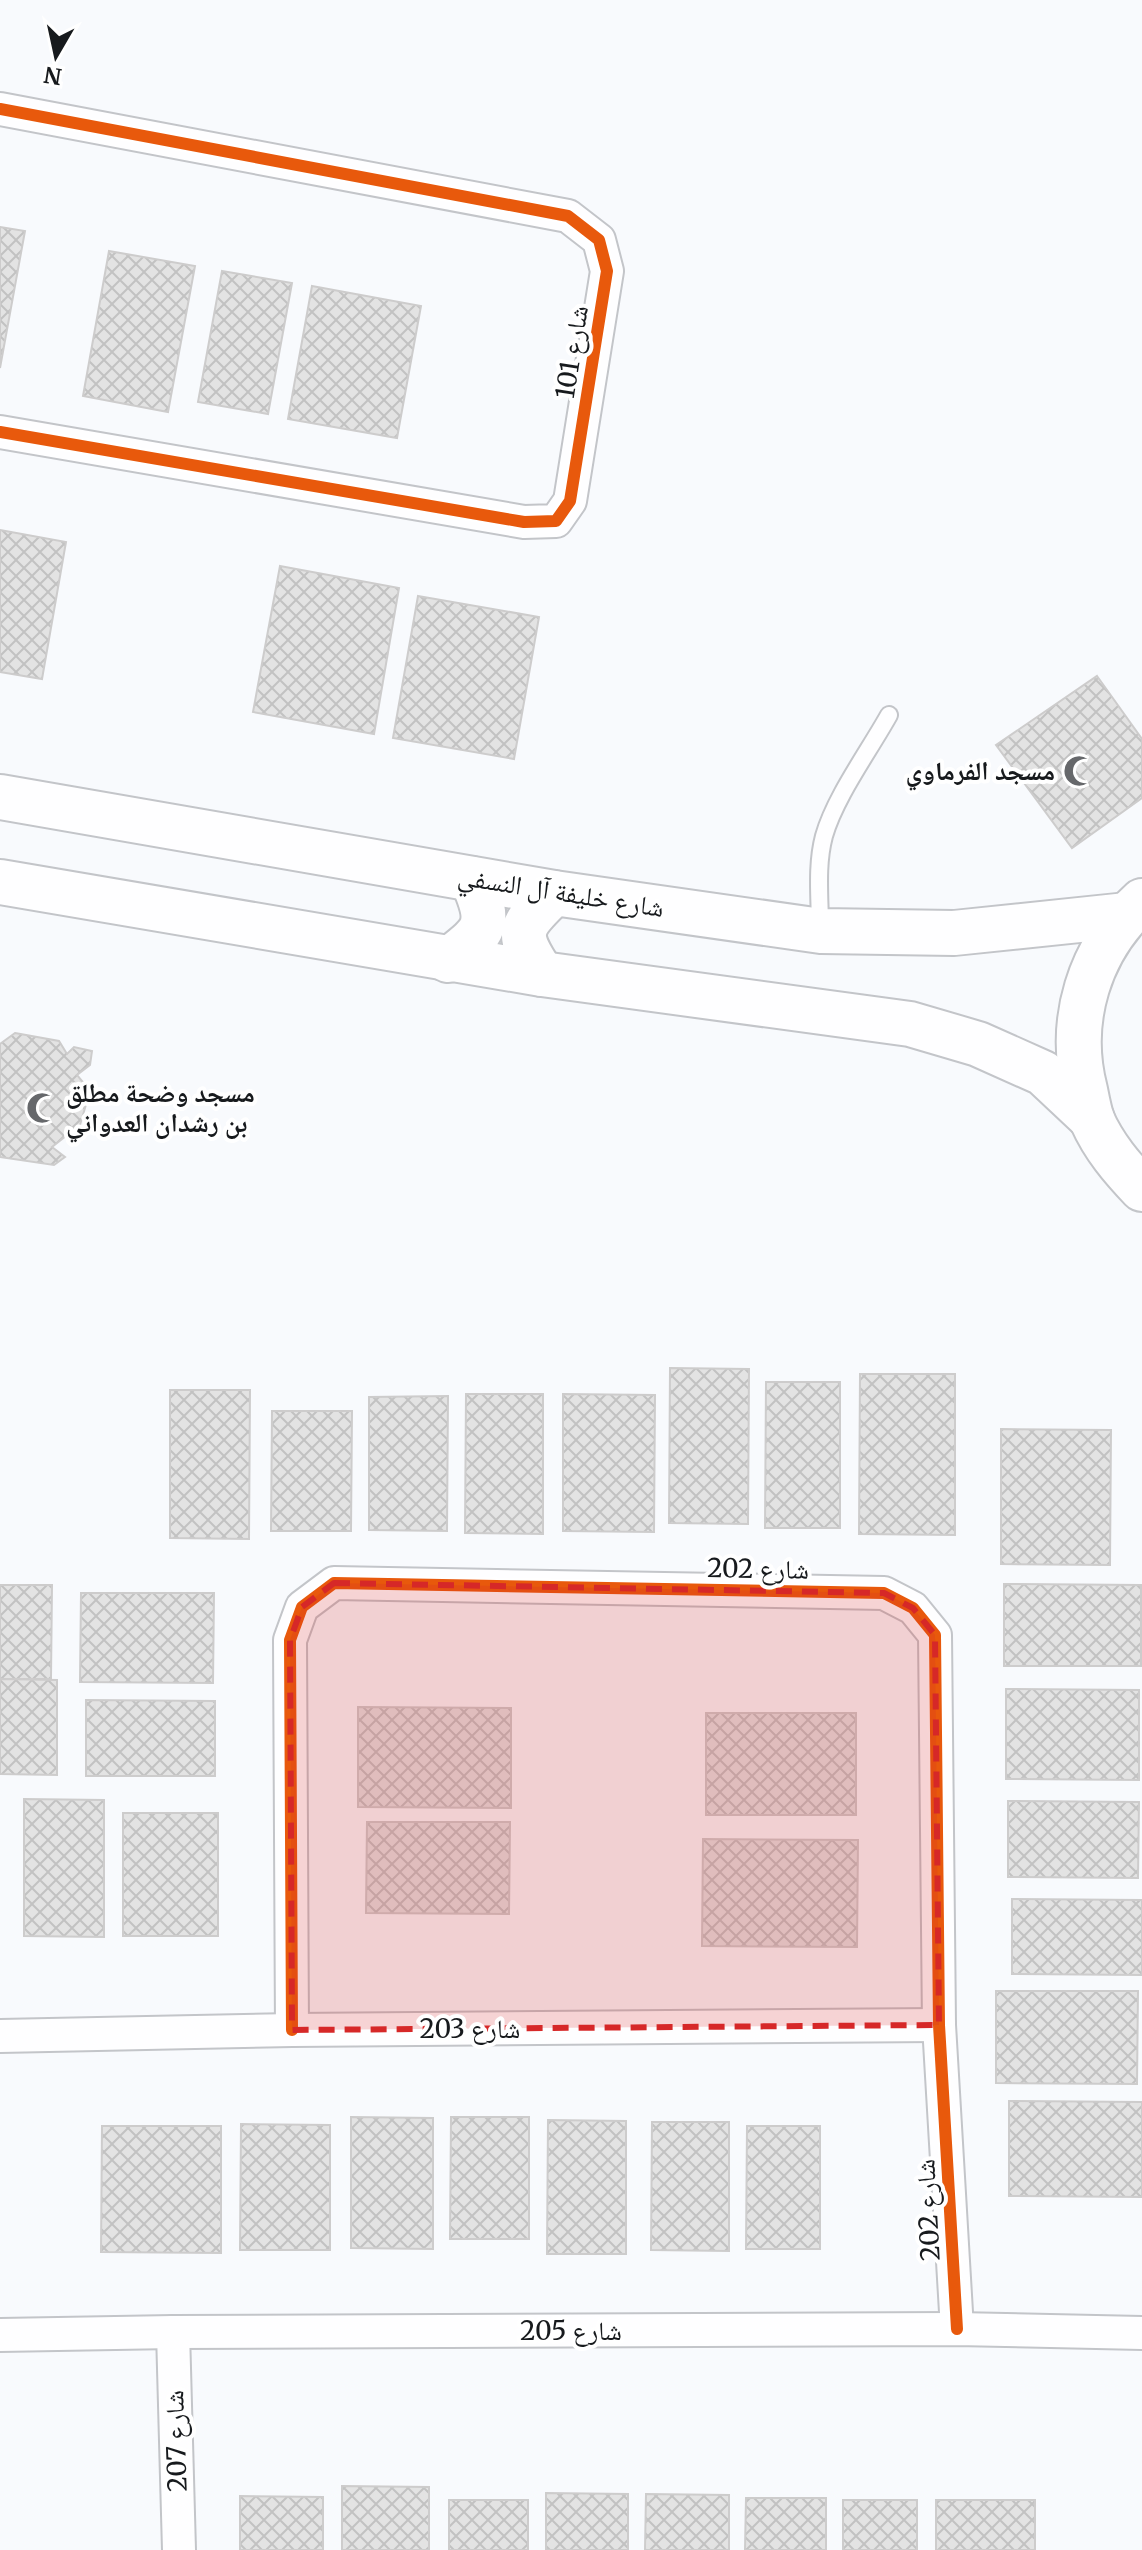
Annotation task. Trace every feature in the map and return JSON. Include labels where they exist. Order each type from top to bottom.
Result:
[{"type":"street","name":"شارع 101","points":[[0,109],[568,216],[599,240],[607,271],[570,501],[556,521],[524,522],[0,432]]},
{"type":"street","name":"شارع خليفة آل النسفي","points":[[0,797],[554,893],[821,931],[954,933],[1134,908]]},
{"type":"street","points":[[448,960],[475,940],[483,924],[483,905],[472,879]]},
{"type":"street","points":[[0,882],[448,960],[910,1024],[978,1044],[1043,1073],[1092,1119]]},
{"type":"street","points":[[542,974],[525,949],[522,933],[531,916],[554,893]]},
{"type":"street","points":[[1134,908],[1096,960],[1080,1011],[1078,1066],[1092,1119],[1114,1159],[1142,1189]]},
{"type":"street","name":"شارع 202","points":[[292,2030],[290,1640],[302,1607],[334,1583],[884,1593],[913,1608],[935,1635],[939,2025],[957,2329]]},
{"type":"street","name":"شارع 203","points":[[0,2036],[292,2030],[939,2025]]},
{"type":"street","name":"شارع 205","points":[[0,2335],[957,2329],[1142,2333]]},
{"type":"street","name":"شارع 207","points":[[173,2332],[179,2550]]},
{"type":"lane","points":[[821,931],[819,864],[825,835],[835,809],[889,715]]},
{"type":"highlighted area","points":[[334,1583],[884,1593],[913,1608],[935,1635],[939,2025],[292,2030],[290,1640],[302,1607]]},
{"type":"building","points":[[0,227],[25,231],[0,368]]},
{"type":"building","points":[[109,251],[195,266],[168,412],[83,396]]},
{"type":"building","points":[[222,271],[292,283],[268,414],[198,402]]},
{"type":"building","points":[[312,286],[421,306],[397,438],[288,419]]},
{"type":"building","points":[[0,530],[66,542],[42,679],[0,672]]},
{"type":"building","points":[[280,566],[399,588],[374,734],[253,712]]},
{"type":"building","points":[[418,596],[539,617],[514,759],[393,738]]},
{"type":"building","name":"مسجد الفرماوي","points":[[1097,676],[1142,739],[1142,798],[1072,848],[996,745]]},
{"type":"building","name":"مسجد وضحة مطلق بن رشدان العدواني","points":[[15,1033],[59,1041],[67,1054],[74,1047],[92,1051],[90,1065],[77,1075],[90,1091],[80,1125],[52,1147],[65,1157],[54,1165],[0,1157],[0,1044]]},
{"type":"building","points":[[670,1368],[749,1369],[748,1524],[669,1523]]},
{"type":"building","points":[[860,1374],[955,1374],[955,1535],[859,1534]]},
{"type":"building","points":[[766,1382],[840,1382],[840,1528],[765,1528]]},
{"type":"building","points":[[170,1390],[250,1390],[249,1539],[170,1538]]},
{"type":"building","points":[[466,1394],[543,1394],[543,1534],[465,1533]]},
{"type":"building","points":[[563,1394],[655,1395],[654,1532],[563,1531]]},
{"type":"building","points":[[448,1396],[447,1531],[369,1530],[369,1397]]},
{"type":"building","points":[[272,1411],[352,1411],[351,1531],[271,1531]]},
{"type":"building","points":[[1001,1429],[1111,1430],[1110,1565],[1001,1564]]},
{"type":"building","points":[[1004,1584],[1141,1585],[1141,1666],[1004,1666]]},
{"type":"building","points":[[0,1585],[52,1585],[51,1679],[0,1679]]},
{"type":"building","points":[[81,1593],[214,1593],[213,1683],[80,1682]]},
{"type":"building","points":[[0,1679],[57,1680],[57,1775],[0,1774]]},
{"type":"building","points":[[1006,1689],[1139,1690],[1139,1780],[1006,1779]]},
{"type":"building","points":[[86,1700],[215,1701],[215,1776],[86,1776]]},
{"type":"building","points":[[358,1707],[511,1708],[511,1808],[358,1807]]},
{"type":"building","points":[[706,1713],[856,1713],[856,1815],[706,1815]]},
{"type":"building","points":[[24,1799],[104,1800],[104,1937],[24,1936]]},
{"type":"building","points":[[1008,1801],[1139,1802],[1138,1878],[1008,1877]]},
{"type":"building","points":[[123,1813],[218,1813],[218,1936],[123,1936]]},
{"type":"building","points":[[367,1822],[510,1822],[509,1914],[366,1913]]},
{"type":"building","points":[[703,1839],[858,1840],[857,1947],[702,1946]]},
{"type":"building","points":[[1012,1899],[1142,1900],[1142,1975],[1012,1974]]},
{"type":"building","points":[[996,1991],[1138,1991],[1137,2084],[996,2083]]},
{"type":"building","points":[[1009,2101],[1142,2102],[1142,2197],[1009,2196]]},
{"type":"building","points":[[351,2117],[433,2118],[433,2249],[351,2248]]},
{"type":"building","points":[[451,2117],[529,2117],[529,2239],[450,2239]]},
{"type":"building","points":[[548,2120],[626,2121],[626,2254],[547,2254]]},
{"type":"building","points":[[652,2122],[729,2122],[729,2251],[651,2250]]},
{"type":"building","points":[[241,2124],[330,2125],[330,2250],[240,2250]]},
{"type":"building","points":[[102,2126],[221,2126],[221,2253],[101,2252]]},
{"type":"building","points":[[747,2126],[820,2126],[820,2249],[746,2249]]},
{"type":"building","points":[[342,2486],[429,2487],[429,2550],[342,2550]]},
{"type":"building","points":[[546,2493],[628,2494],[628,2550],[546,2550]]},
{"type":"building","points":[[646,2494],[729,2495],[729,2550],[645,2550]]},
{"type":"building","points":[[240,2496],[323,2497],[323,2550],[240,2550]]},
{"type":"building","points":[[746,2498],[826,2498],[826,2550],[745,2550]]},
{"type":"building","points":[[449,2500],[528,2500],[528,2550],[449,2550]]},
{"type":"building","points":[[843,2500],[917,2500],[917,2550],[843,2550]]},
{"type":"building","points":[[936,2500],[1035,2500],[1035,2550],[936,2550]]},
{"type":"cycle path","points":[[0,109],[568,216],[599,240],[607,271],[570,501],[556,521],[524,522],[0,432]]},
{"type":"cycle path","points":[[292,2030],[290,1640],[302,1607],[334,1583],[884,1593],[913,1608],[935,1635],[939,2025],[957,2329]]},
{"type":"place","name":"مسجد الفرماوي","points":[[1079,771]]},
{"type":"place","name":"مسجد وضحة مطلق بن رشدان العدواني","points":[[42,1108]]}]
